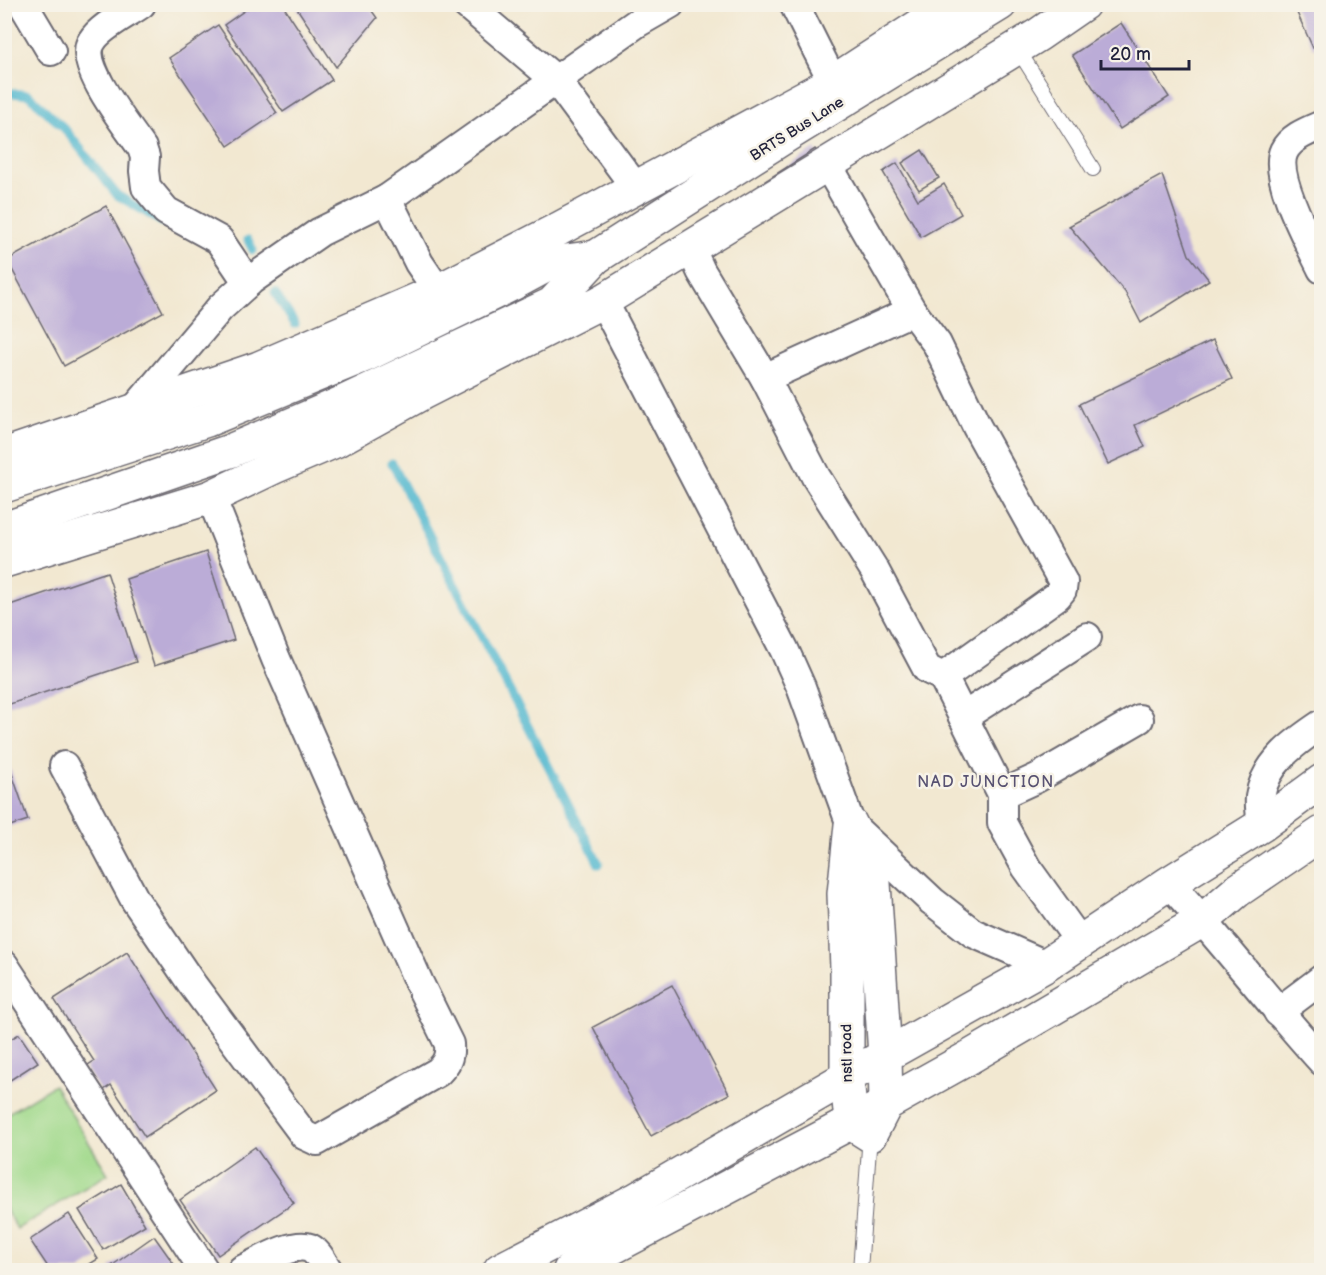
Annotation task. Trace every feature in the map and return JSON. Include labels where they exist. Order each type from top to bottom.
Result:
[{"type":"street","points":[[23,4],[51,51]]},
{"type":"street","points":[[141,4],[98,34],[90,42],[88,56],[98,82],[142,148],[145,157],[146,187],[166,211],[219,240],[248,283]]},
{"type":"street","points":[[466,4],[556,80],[636,188]]},
{"type":"street","points":[[135,409],[220,308],[248,283],[320,231],[387,199],[637,23],[670,4]]},
{"type":"street","points":[[794,4],[833,82]]},
{"type":"street","points":[[4,455],[259,368],[438,291],[833,82],[953,4]]},
{"type":"street","name":"BRTS Bus Lane","points":[[596,257],[787,135],[1000,4]]},
{"type":"street","points":[[4,561],[211,497],[335,441],[422,393],[603,301],[1017,48],[1083,4]]},
{"type":"street","points":[[1322,125],[1291,142],[1284,152],[1280,166],[1292,206],[1322,268]]},
{"type":"street","points":[[827,164],[912,311],[937,344],[977,427],[1013,489],[1064,586],[1057,596],[943,677]]},
{"type":"street","points":[[387,199],[419,263],[438,291]]},
{"type":"street","points":[[691,249],[701,271],[765,378],[816,477],[875,572],[927,669],[943,677],[1002,795],[1002,823],[1026,867],[1080,942]]},
{"type":"street","points":[[4,486],[207,420],[368,354],[551,263],[596,257]]},
{"type":"street","points":[[4,529],[230,451],[342,403],[552,304],[596,257]]},
{"type":"street","points":[[603,301],[784,649],[801,687],[874,883],[886,1104]]},
{"type":"street","points":[[765,378],[912,311]]},
{"type":"street","points":[[64,766],[135,900],[192,984],[304,1135],[317,1141],[438,1072],[446,1064],[450,1055],[449,1044],[419,983],[276,658],[211,497]]},
{"type":"street","points":[[963,717],[1087,637]]},
{"type":"street","points":[[1002,795],[1037,778],[1139,719]]},
{"type":"street","points":[[1262,825],[1260,800],[1263,786],[1277,760],[1296,742],[1322,724]]},
{"type":"street","points":[[500,1270],[635,1200],[1046,965],[1169,883],[1262,825],[1322,781]]},
{"type":"street","points":[[851,825],[932,901],[974,933],[1046,965]]},
{"type":"street","name":"nstl road","points":[[851,825],[844,894],[847,1077],[861,1129]]},
{"type":"street","points":[[570,1270],[861,1129],[886,1104],[1203,920],[1237,891],[1322,833]]},
{"type":"street","points":[[1169,883],[1322,1061]]},
{"type":"street","points":[[4,965],[204,1270]]},
{"type":"street","points":[[1278,1012],[1322,979]]},
{"type":"street","points":[[242,1270],[288,1248],[302,1246],[316,1253],[328,1270]]},
{"type":"lane","points":[[1017,48],[1093,169]]},
{"type":"lane","name":"nstl road","points":[[860,1270],[861,1129]]},
{"type":"green space","points":[[54,1085],[108,1174],[17,1229],[5,1208],[5,1115]]},
{"type":"building","points":[[254,4],[282,4],[332,80],[283,112],[224,25]]},
{"type":"building","points":[[294,4],[367,4],[377,18],[336,67]]},
{"type":"building","points":[[1293,4],[1322,4],[1322,43],[1313,48]]},
{"type":"building","points":[[1121,23],[1169,97],[1120,129],[1072,55]]},
{"type":"building","points":[[218,25],[277,113],[228,146],[169,58]]},
{"type":"building","points":[[815,149],[821,159],[765,195],[759,185]]},
{"type":"building","points":[[922,150],[939,178],[919,190],[902,163]]},
{"type":"building","points":[[897,163],[918,200],[944,184],[961,214],[921,237],[883,172]]},
{"type":"building","points":[[1162,175],[1189,255],[1209,280],[1141,323],[1125,292],[1069,226]]},
{"type":"building","points":[[106,206],[163,312],[64,366],[7,260]]},
{"type":"building","points":[[1213,340],[1232,379],[1135,425],[1145,447],[1108,464],[1079,404]]},
{"type":"building","points":[[206,552],[234,640],[154,666],[126,579]]},
{"type":"building","points":[[107,572],[136,662],[4,706],[4,607]]},
{"type":"building","points":[[4,751],[28,820],[4,828]]},
{"type":"building","points":[[127,952],[216,1090],[145,1137],[111,1085],[101,1092],[85,1067],[94,1061],[54,999]]},
{"type":"building","points":[[672,985],[729,1094],[651,1136],[593,1027]]},
{"type":"building","points":[[19,1034],[38,1062],[4,1084],[4,1043]]},
{"type":"building","points":[[255,1147],[294,1203],[218,1255],[180,1200]]},
{"type":"building","points":[[121,1184],[145,1225],[103,1250],[79,1210]]},
{"type":"building","points":[[69,1214],[98,1259],[80,1270],[50,1270],[30,1240]]},
{"type":"building","points":[[154,1236],[176,1267],[171,1270],[113,1270],[110,1267]]},
{"type":"building","points":[[295,1263],[300,1270],[283,1270]]},
{"type":"waterway","points":[[4,92],[29,95],[64,128],[117,195],[162,222]]},
{"type":"waterway","points":[[248,240],[253,250]]},
{"type":"waterway","points":[[275,293],[295,324]]},
{"type":"waterway","points":[[392,463],[599,864]]},
{"type":"district","name":"NAD JUNCTION","points":[[986,782]]}]
